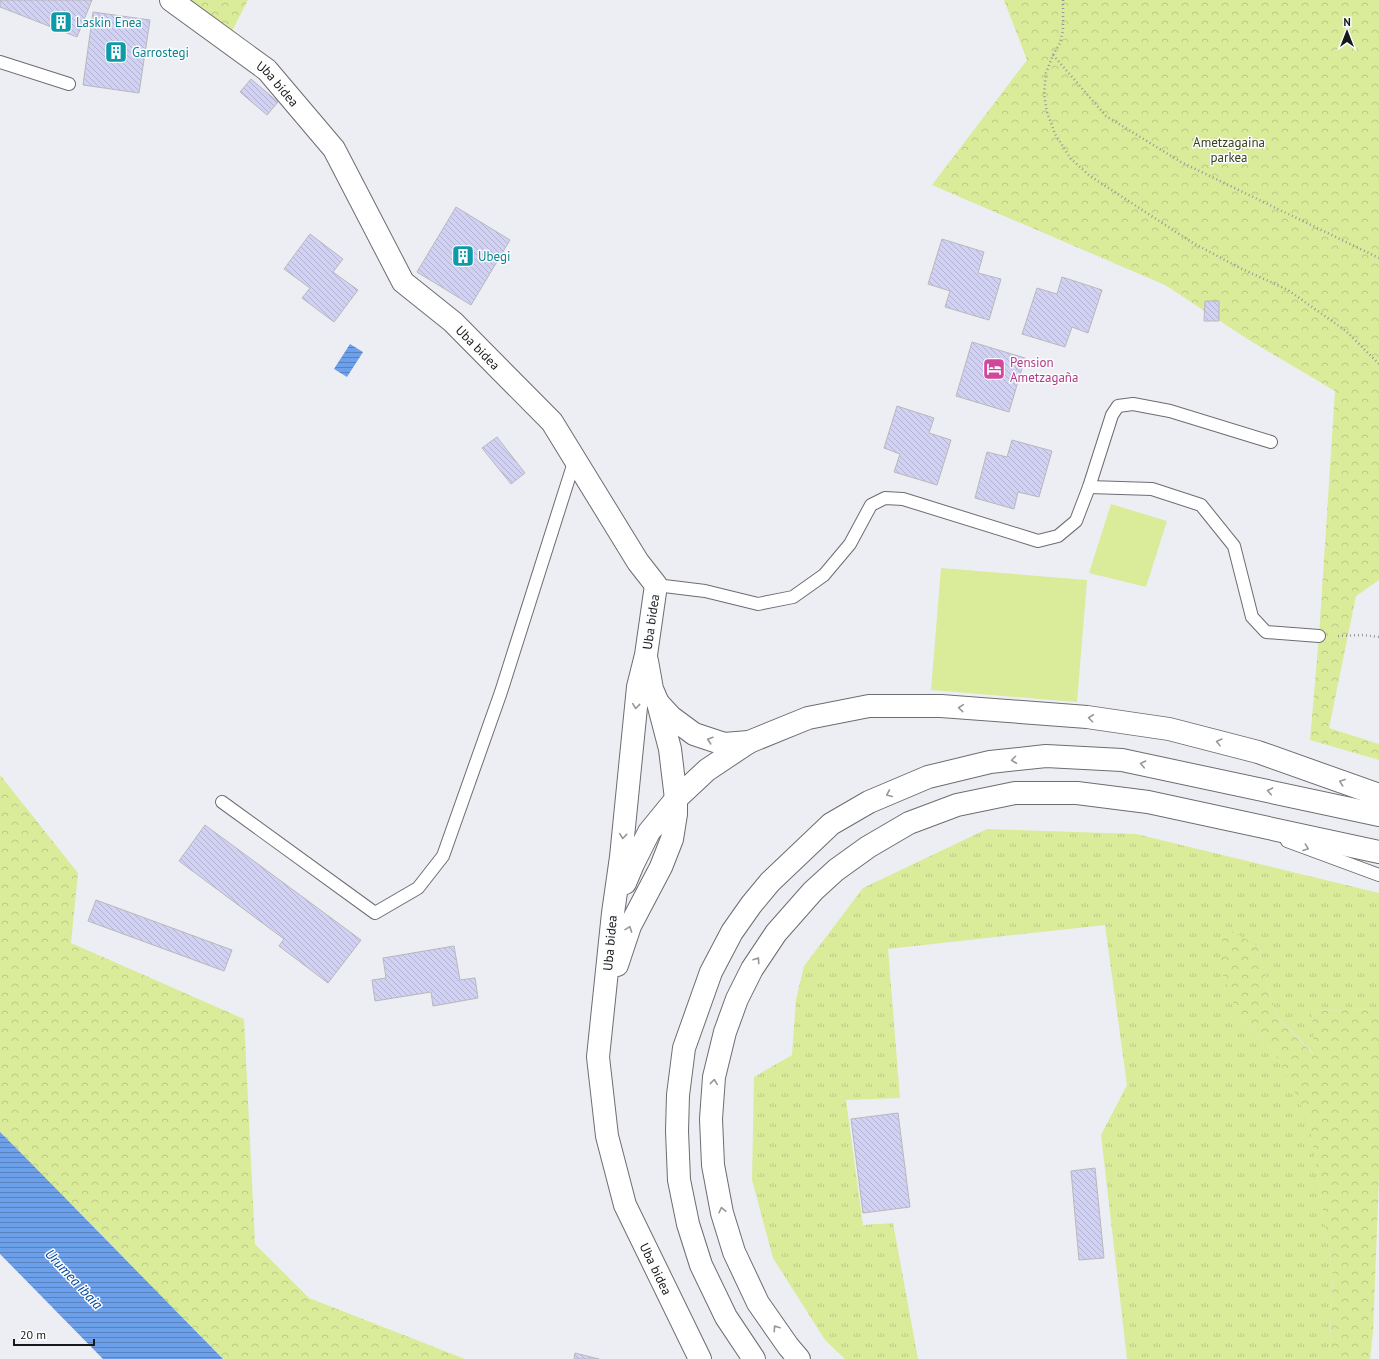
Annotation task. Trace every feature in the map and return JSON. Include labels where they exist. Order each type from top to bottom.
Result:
[{"type":"street","name":"Uba bidea","points":[[171,0],[267,70],[334,149],[403,282],[453,322],[552,422],[638,562],[656,585],[646,655],[638,687],[621,857],[613,913],[598,1057],[607,1136],[625,1205],[700,1359]]},
{"type":"street","points":[[604,1006],[630,926],[661,867],[672,839],[676,798],[670,749],[658,703],[652,688],[646,655]]},
{"type":"street","points":[[658,703],[671,717],[694,734],[724,744],[749,742]]},
{"type":"street","points":[[613,913],[633,864],[649,832],[676,798],[707,770],[749,742],[808,718],[869,706],[942,706],[1087,718],[1169,730],[1258,752],[1379,795]]},
{"type":"street","points":[[754,1359],[726,1317],[701,1265],[688,1224],[679,1180],[677,1131],[678,1095],[684,1048],[711,972],[732,932],[751,904],[770,882],[831,824],[869,802],[928,777],[990,762],[1046,756],[1122,760],[1379,814]]},
{"type":"street","points":[[799,1359],[758,1303],[734,1252],[722,1213],[713,1165],[711,1119],[714,1077],[725,1032],[737,999],[752,969],[776,933],[813,891],[836,870],[868,847],[909,823],[957,805],[1015,793],[1077,793],[1148,802],[1379,852]]},
{"type":"lane","points":[[0,62],[69,84]]},
{"type":"lane","points":[[656,585],[705,591],[758,604],[793,597],[824,575],[850,544],[871,506],[885,498],[903,499],[1038,541],[1058,536],[1076,521],[1089,487],[1112,415],[1118,406],[1133,404],[1170,411],[1271,442]]},
{"type":"lane","points":[[222,802],[375,913],[418,888],[443,856],[501,692],[575,459]]},
{"type":"lane","points":[[1089,487],[1152,489],[1201,505],[1234,546],[1252,617],[1266,632],[1319,636]]},
{"type":"lane","points":[[1230,820],[1379,875]]},
{"type":"path","points":[[1063,0],[1063,30],[1060,43],[1053,55],[1046,73],[1044,94],[1047,112],[1055,134],[1071,160],[1090,176],[1193,243],[1240,268],[1288,290],[1346,331],[1379,364]]},
{"type":"path","points":[[1053,55],[1106,116],[1182,162],[1379,258]]},
{"type":"path","points":[[1319,636],[1363,635],[1379,637]]},
{"type":"green space","points":[[188,0],[248,0],[231,33]]},
{"type":"green space","name":"Ametzagaina parkea","points":[[1004,0],[1379,0],[1379,580],[1356,596],[1329,728],[1379,744],[1379,760],[1310,740],[1319,636],[1335,391],[1249,340],[1165,285],[932,185],[1027,60]]},
{"type":"green space","points":[[1111,504],[1167,521],[1146,587],[1089,573]]},
{"type":"green space","points":[[941,568],[1087,580],[1077,702],[931,690]]},
{"type":"green space","points":[[0,775],[78,873],[71,943],[244,1019],[255,1244],[309,1298],[465,1359],[223,1359],[0,1132]]},
{"type":"green space","points":[[987,829],[1136,834],[1379,893],[1379,1009],[1312,1011],[1315,1055],[1276,1016],[1258,946],[1239,1018],[1274,1051],[1309,1120],[1333,1277],[1329,1359],[1127,1359],[1101,1135],[1127,1085],[1105,925],[888,949],[900,1098],[846,1100],[863,1225],[893,1223],[918,1359],[845,1359],[825,1340],[773,1258],[752,1180],[754,1077],[792,1055],[796,1000],[804,966],[863,888]]},
{"type":"green space","points":[[1224,927],[1258,946],[1276,1016],[1314,1055],[1312,1011],[1379,1009],[1379,1176],[1373,1332],[1370,1359],[1329,1359],[1333,1277],[1309,1121],[1274,1051],[1239,1018],[1219,964]]},
{"type":"water","points":[[350,344],[363,352],[347,377],[334,369]]},
{"type":"water","name":"Urumea ibaia","points":[[0,1132],[223,1359],[103,1359],[0,1254]]},
{"type":"building","name":"Laskin Enea","points":[[0,0],[92,0],[77,37],[0,7]]},
{"type":"building","name":"Garrostegi","points":[[93,12],[150,20],[139,93],[83,85]]},
{"type":"building","points":[[251,79],[278,102],[267,115],[240,92]]},
{"type":"building","name":"Ubegi","points":[[456,207],[510,240],[471,305],[417,272]]},
{"type":"building","points":[[310,234],[343,259],[333,272],[358,290],[334,322],[302,298],[310,288],[284,269]]},
{"type":"building","points":[[942,239],[984,252],[978,273],[1001,279],[989,320],[945,307],[950,291],[928,284]]},
{"type":"building","points":[[1062,277],[1102,290],[1088,333],[1072,327],[1065,347],[1022,334],[1037,288],[1057,294]]},
{"type":"building","points":[[1205,301],[1219,301],[1219,321],[1204,321]]},
{"type":"building","points":[[972,342],[1025,358],[1009,412],[956,396]]},
{"type":"building","points":[[897,406],[934,418],[929,433],[951,440],[937,485],[894,472],[900,454],[884,448]]},
{"type":"building","points":[[497,437],[525,473],[511,484],[482,448]]},
{"type":"building","points":[[1012,440],[1052,451],[1039,497],[1018,492],[1014,509],[975,498],[987,452],[1007,457]]},
{"type":"building","points":[[205,825],[361,940],[328,983],[279,946],[284,939],[179,861]]},
{"type":"building","points":[[96,900],[232,950],[224,971],[88,921]]},
{"type":"building","points":[[454,946],[460,980],[475,978],[478,998],[433,1006],[431,992],[375,1001],[372,980],[386,978],[383,958]]},
{"type":"building","points":[[898,1113],[910,1207],[863,1213],[851,1119]]},
{"type":"building","points":[[1095,1168],[1104,1258],[1079,1260],[1071,1171]]},
{"type":"building","points":[[575,1353],[599,1359],[574,1359]]},
{"type":"place","name":"Laskin Enea","points":[[61,22]]},
{"type":"place","name":"Garrostegi","points":[[116,52]]},
{"type":"place","name":"Ubegi","points":[[463,256]]},
{"type":"place","name":"Pension Ametzagaña","points":[[994,369]]}]
